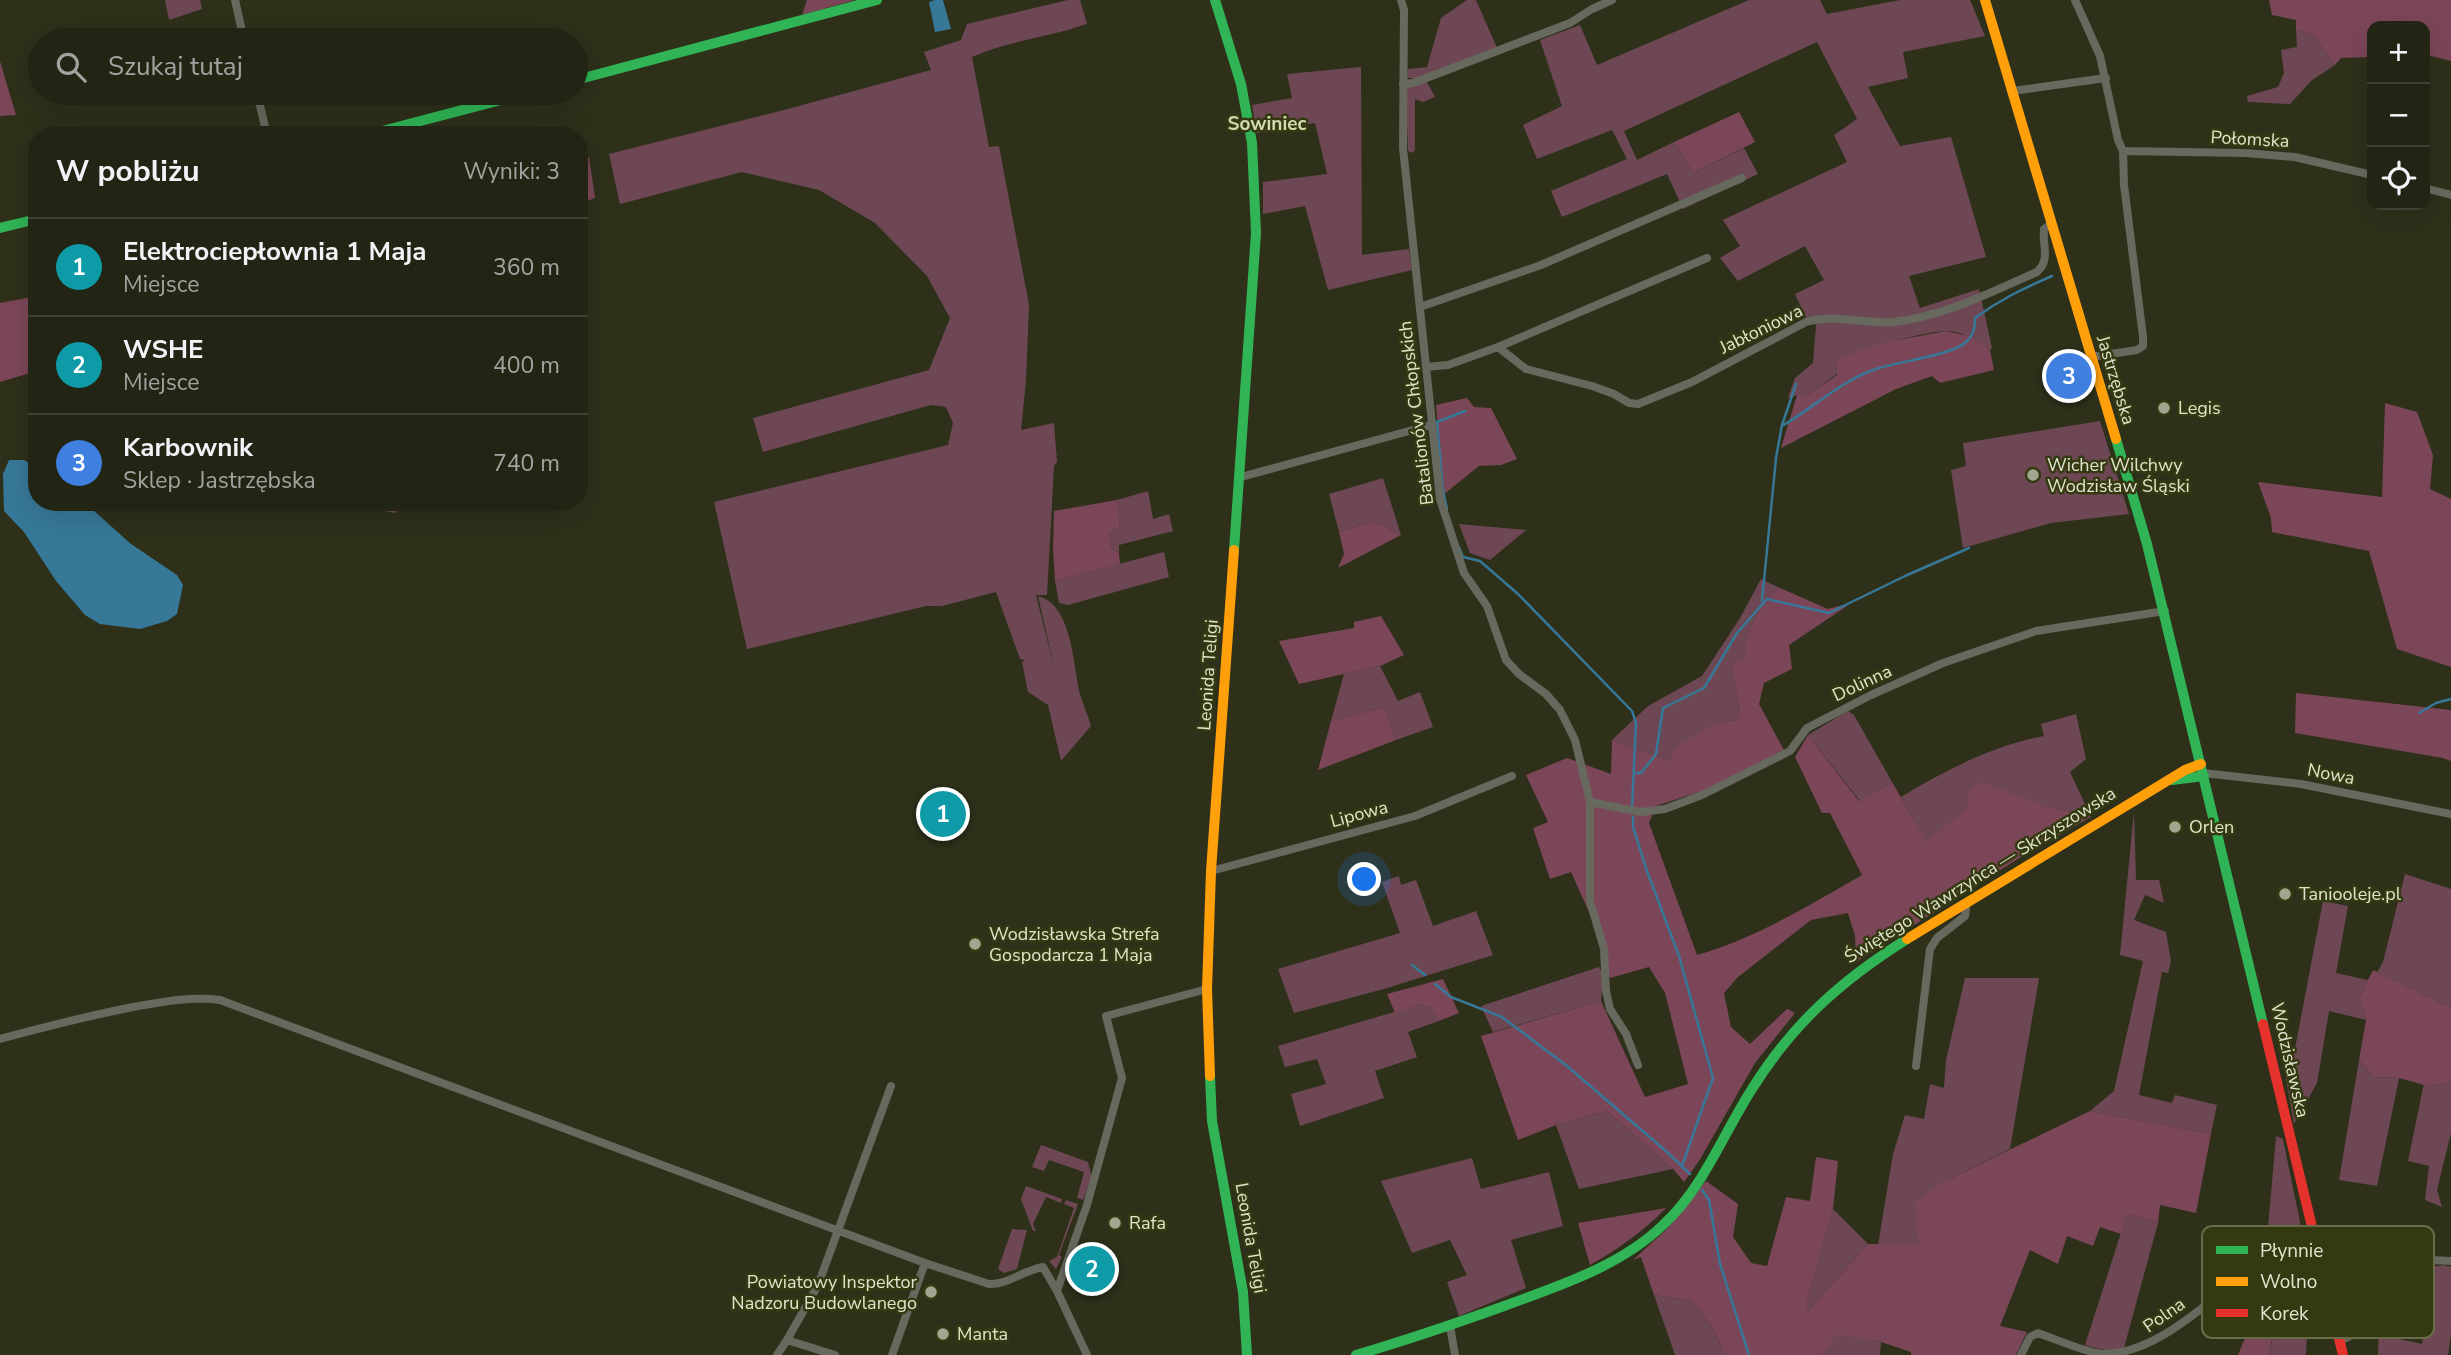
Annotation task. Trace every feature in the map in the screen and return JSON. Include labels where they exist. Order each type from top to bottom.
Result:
[{"type":"street","points":[[235,0],[241,28]]},
{"type":"street","points":[[588,77],[877,0]]},
{"type":"street","name":"Leonida Teligi","points":[[1215,0],[1241,84],[1252,143],[1256,233],[1241,477],[1211,871],[1207,989],[1212,1121],[1243,1292],[1247,1355]]},
{"type":"street","name":"Batalionów Chłopskich","points":[[1401,0],[1404,10],[1404,148],[1430,425],[1440,499],[1464,573],[1488,606],[1506,660],[1519,674],[1546,694],[1560,710],[1575,740],[1590,802],[1590,901],[1604,949],[1610,1009],[1626,1034],[1638,1065]]},
{"type":"street","points":[[1403,85],[1570,23],[1612,0]]},
{"type":"street","name":"Jastrzębska","points":[[1985,0],[2144,531],[2203,771]]},
{"type":"street","points":[[2075,0],[2090,31],[2106,78],[2118,141],[2123,151],[2124,185],[2143,346],[2091,356]]},
{"type":"street","points":[[2012,91],[2106,78]]},
{"type":"street","points":[[260,105],[265,126]]},
{"type":"street","points":[[402,126],[482,105]]},
{"type":"street","name":"Połomska","points":[[2123,151],[2256,153],[2295,158],[2367,174]]},
{"type":"street","points":[[1420,307],[1541,265],[1742,178]]},
{"type":"street","points":[[2430,189],[2451,195]]},
{"type":"street","points":[[0,228],[28,221]]},
{"type":"street","name":"Jabłoniowa","points":[[1498,347],[1526,369],[1592,386],[1629,403],[1638,404],[1692,382],[1806,322],[1837,317],[1880,322],[1921,317],[1958,306],[2037,272],[2044,265],[2046,255],[2044,229],[2051,224]]},
{"type":"street","points":[[1426,367],[1448,365],[1498,347],[1707,258]]},
{"type":"street","points":[[1241,477],[1430,425]]},
{"type":"street","name":"Dolinna","points":[[1590,802],[1642,812],[1665,809],[1702,795],[1790,751],[1807,728],[1871,695],[1943,663],[2036,631],[2165,611]]},
{"type":"street","name":"Świętego Wawrzyńca — Skrzyszowska","points":[[1356,1355],[1450,1326],[1554,1288],[1622,1257],[1664,1225],[1699,1181],[1752,1088],[1793,1030],[1835,989],[1867,964],[2169,780],[2203,771]]},
{"type":"street","name":"Nowa","points":[[2203,771],[2301,784],[2451,814]]},
{"type":"street","name":"Wodzisławska","points":[[2203,771],[2312,1226]]},
{"type":"street","name":"Lipowa","points":[[1211,871],[1415,816],[1512,776]]},
{"type":"street","points":[[1916,1066],[1930,949],[1937,938],[1965,916],[1966,908],[1963,904]]},
{"type":"street","points":[[1058,1290],[1087,1205],[1122,1078],[1106,1016],[1207,989]]},
{"type":"street","points":[[0,1039],[104,1013],[172,1000],[220,1000],[926,1263],[989,1284],[999,1285],[1028,1269],[1043,1267],[1058,1290],[1087,1355]]},
{"type":"street","points":[[777,1355],[818,1285],[891,1086]]},
{"type":"street","points":[[892,1355],[926,1263]]},
{"type":"street","name":"Polna","points":[[2021,1355],[2029,1337],[2038,1333],[2101,1354],[2119,1355],[2153,1344],[2202,1307]]},
{"type":"street","points":[[1450,1326],[1455,1355]]},
{"type":"street","name":"Wodzisławska","points":[[2339,1338],[2343,1355]]},
{"type":"street","points":[[2340,1341],[2346,1338]]},
{"type":"street","points":[[787,1340],[835,1355]]},
{"type":"shaded area","points":[[165,0],[200,0],[202,9],[169,20]]},
{"type":"shaded area","points":[[807,0],[855,0],[802,15]]},
{"type":"shaded area","points":[[1068,0],[1080,0],[1087,24],[972,57],[989,147],[999,146],[1029,305],[1021,430],[1054,423],[1057,462],[1054,466],[1047,595],[1036,595],[1055,671],[1038,596],[1050,602],[1065,624],[1080,694],[1091,726],[1061,761],[1048,705],[1028,692],[1022,662],[1025,660],[1020,659],[996,592],[747,649],[714,502],[948,445],[953,423],[946,407],[931,405],[763,452],[753,418],[929,370],[950,318],[927,276],[875,223],[819,190],[742,172],[620,204],[609,154],[931,70],[924,52],[961,40],[967,24]]},
{"type":"shaded area","points":[[1467,0],[1476,0],[1497,48],[1419,78],[1407,78],[1408,69],[1427,67],[1441,18]]},
{"type":"shaded area","points":[[1749,0],[1820,0],[1827,14],[1900,0],[1970,0],[1985,36],[1903,52],[1908,78],[1868,87],[1900,146],[1951,137],[1986,257],[1909,276],[1920,308],[1979,289],[1992,348],[1990,350],[1970,337],[1952,331],[1907,338],[1872,347],[1836,362],[1837,374],[1807,395],[1788,398],[1795,378],[1813,363],[1816,325],[1806,318],[1795,294],[1824,280],[1805,246],[1738,281],[1720,258],[1740,246],[1723,220],[1847,162],[1834,135],[1857,119],[1817,42],[1624,131],[1637,160],[1674,142],[1693,173],[1744,148],[1758,174],[1683,209],[1667,174],[1562,217],[1551,191],[1627,159],[1612,130],[1537,159],[1523,125],[1562,106],[1540,40],[1580,25],[1597,65]]},
{"type":"shaded area","points":[[2269,0],[2451,0],[2451,61],[2430,57],[2430,21],[2367,21],[2367,57],[2341,58],[2335,65],[2313,35],[2296,30],[2296,20],[2272,15]]},
{"type":"shaded area","points":[[2296,30],[2313,35],[2335,65],[2312,80],[2290,104],[2248,102],[2247,96],[2278,87],[2284,73],[2281,50],[2297,47]]},
{"type":"shaded area","points":[[0,61],[16,115],[0,116]]},
{"type":"shaded area","points":[[1361,67],[1362,255],[1409,249],[1412,270],[1328,290],[1305,206],[1263,214],[1263,182],[1327,174],[1315,123],[1257,133],[1252,105],[1292,98],[1287,74]]},
{"type":"shaded area","points":[[1427,82],[1435,97],[1423,102],[1415,99],[1415,150],[1412,153],[1408,151],[1406,93],[1408,87]]},
{"type":"shaded area","points":[[1739,112],[1755,142],[1693,173],[1674,142]]},
{"type":"shaded area","points":[[588,157],[595,198],[588,201]]},
{"type":"shaded area","points":[[28,298],[28,374],[0,382],[0,303]]},
{"type":"shaded area","points":[[1946,331],[1972,337],[1990,350],[1994,370],[1940,383],[1932,376],[1896,389],[1781,448],[1797,395],[1807,395],[1837,375],[1836,362],[1874,346]]},
{"type":"shaded area","points":[[1467,398],[1474,407],[1491,408],[1517,459],[1501,465],[1479,466],[1443,495],[1436,405]]},
{"type":"shaded area","points":[[2385,403],[2417,412],[2433,455],[2430,489],[2451,499],[2451,667],[2397,649],[2369,551],[2272,532],[2271,518],[2258,482],[2382,497]]},
{"type":"shaded area","name":"Wicher Wilchwy Wodzisław Śląski","points":[[2100,421],[2129,514],[2051,523],[1963,548],[1951,470],[1966,466],[1963,443]]},
{"type":"shaded area","points":[[1383,478],[1401,535],[1373,521],[1339,532],[1329,494]]},
{"type":"shaded area","points":[[1148,491],[1153,519],[1169,514],[1173,531],[1119,545],[1119,553],[1111,548],[1109,533],[1120,527],[1117,500]]},
{"type":"shaded area","points":[[1117,500],[1120,527],[1109,533],[1111,548],[1119,553],[1120,564],[1055,581],[1054,511]]},
{"type":"shaded area","points":[[1373,521],[1401,535],[1338,568],[1344,554],[1339,532]]},
{"type":"shaded area","points":[[1459,524],[1526,530],[1490,560],[1470,553]]},
{"type":"shaded area","points":[[1164,552],[1169,577],[1068,605],[1059,603],[1055,581]]},
{"type":"shaded area","points":[[1761,579],[1780,588],[1751,628],[1746,659],[1731,664],[1739,704],[1738,720],[1713,724],[1670,761],[1612,740],[1648,706],[1702,676],[1740,618]]},
{"type":"shaded area","points":[[1780,588],[1828,609],[1847,606],[1789,645],[1792,669],[1764,683],[1759,704],[1784,750],[1711,788],[1656,806],[1649,823],[1697,955],[1762,930],[1862,875],[1830,813],[1822,813],[1795,757],[1808,735],[1859,801],[1892,782],[1927,842],[1967,807],[1969,791],[1982,782],[2042,805],[2091,817],[2024,855],[1856,962],[1855,936],[1848,913],[1811,920],[1738,977],[1724,993],[1731,1027],[1750,1044],[1787,1009],[1795,1013],[1755,1063],[1699,1161],[1684,1182],[1673,1169],[1607,1111],[1556,1125],[1518,1140],[1481,1036],[1601,1001],[1645,1097],[1688,1084],[1665,993],[1649,967],[1610,978],[1593,921],[1571,872],[1550,879],[1533,828],[1548,822],[1526,775],[1567,758],[1611,774],[1612,740],[1670,761],[1673,749],[1713,724],[1738,720],[1739,704],[1731,664],[1745,659],[1747,638],[1754,620],[1765,603]]},
{"type":"shaded area","points":[[1381,616],[1404,655],[1380,666],[1299,684],[1279,641],[1354,628],[1354,622]]},
{"type":"shaded area","points":[[1380,666],[1398,701],[1420,692],[1433,727],[1396,740],[1384,707],[1331,721],[1344,674]]},
{"type":"shaded area","points":[[2296,693],[2451,710],[2451,761],[2295,733]]},
{"type":"shaded area","points":[[1384,707],[1396,740],[1318,770],[1331,721]]},
{"type":"shaded area","points":[[1848,711],[1854,715],[1892,782],[1860,801],[1808,735]]},
{"type":"shaded area","points":[[2076,714],[2086,759],[2070,772],[2091,817],[2042,805],[1967,807],[1927,843],[1901,797],[1970,760],[2006,746],[2044,736],[2041,724]]},
{"type":"shaded area","points":[[2134,811],[2136,880],[2159,880],[2164,903],[2145,895],[2134,920],[2166,932],[2171,961],[2168,973],[2162,972],[2139,1095],[2172,1103],[2175,1095],[2217,1105],[2211,1134],[2090,1111],[2114,1091],[2143,961],[2120,955]]},
{"type":"shaded area","points":[[2405,874],[2451,889],[2451,1008],[2377,972],[2383,962]]},
{"type":"shaded area","points":[[1399,876],[1401,885],[1416,880],[1433,926],[1476,911],[1493,955],[1384,989],[1294,1013],[1278,969],[1400,933],[1382,882]]},
{"type":"shaded area","points":[[2323,901],[2348,906],[2336,973],[2368,980],[2359,998],[2366,1020],[2329,1011],[2317,1083],[2294,1124],[2283,1062],[2294,1054]]},
{"type":"shaded area","points":[[1599,967],[1603,974],[1601,1001],[1493,1032],[1481,1006]]},
{"type":"shaded area","points":[[2373,970],[2451,1008],[2451,1083],[2428,1086],[2399,1078],[2374,1077],[2359,1060],[2366,1020],[2359,998]]},
{"type":"shaded area","points":[[1965,978],[2039,978],[2010,1149],[1945,1181],[1919,1244],[1878,1245],[1893,1154],[1905,1115],[1924,1119],[1930,1084],[1944,1088],[1946,1060]]},
{"type":"shaded area","points":[[1443,979],[1459,1013],[1439,1021],[1430,1007],[1418,1005],[1395,1013],[1387,994]]},
{"type":"shaded area","points":[[1418,1005],[1430,1007],[1439,1021],[1408,1032],[1417,1057],[1375,1071],[1384,1098],[1300,1126],[1291,1094],[1326,1084],[1317,1059],[1285,1067],[1278,1046]]},
{"type":"shaded area","points":[[2359,1060],[2374,1077],[2399,1078],[2377,1186],[2339,1180]]},
{"type":"shaded area","points":[[2424,1083],[2428,1086],[2451,1083],[2451,1133],[2437,1190],[2442,1207],[2425,1200],[2429,1166],[2408,1161]]},
{"type":"shaded area","points":[[1607,1111],[1673,1169],[1579,1189],[1556,1125]]},
{"type":"shaded area","points":[[2090,1111],[2211,1134],[2196,1213],[2160,1205],[2158,1223],[2127,1214],[2121,1234],[2100,1227],[2093,1246],[2067,1236],[2058,1264],[2030,1250],[2000,1326],[2027,1332],[2016,1355],[1911,1355],[1911,1352],[1881,1342],[1837,1334],[1822,1355],[1725,1355],[1712,1327],[1692,1301],[1654,1295],[1641,1257],[1633,1260],[1667,1229],[1706,1181],[1738,1204],[1733,1237],[1751,1263],[1767,1266],[1786,1197],[1810,1201],[1816,1157],[1838,1161],[1833,1209],[1807,1301],[1807,1312],[1868,1244],[1919,1244],[1914,1203],[1945,1181]]},
{"type":"shaded area","points":[[2276,1136],[2283,1139],[2301,1226],[2268,1226]]},
{"type":"shaded area","points":[[1041,1145],[1088,1162],[1092,1178],[1083,1200],[1077,1198],[1084,1172],[1049,1160],[1044,1171],[1032,1167]]},
{"type":"shaded area","points":[[1472,1158],[1481,1189],[1549,1172],[1563,1226],[1511,1240],[1526,1288],[1459,1316],[1447,1282],[1467,1275],[1450,1240],[1412,1253],[1381,1181]]},
{"type":"shaded area","points":[[1026,1186],[1062,1199],[1061,1203],[1046,1197],[1033,1224],[1036,1231],[1033,1231],[1021,1199]]},
{"type":"shaded area","points":[[1066,1200],[1078,1204],[1056,1269],[1049,1261],[1057,1257],[1074,1208],[1064,1204]]},
{"type":"shaded area","points":[[1666,1208],[1630,1240],[1590,1265],[1578,1223]]},
{"type":"shaded area","points":[[1833,1209],[1868,1244],[1806,1313],[1807,1301]]},
{"type":"shaded area","points":[[2127,1214],[2158,1223],[2124,1348],[2100,1349],[2085,1345]]},
{"type":"shaded area","points":[[1012,1229],[1027,1230],[1017,1269],[1004,1273],[998,1269]]},
{"type":"shaded area","points":[[2434,1266],[2451,1267],[2451,1334],[2448,1355],[2378,1355],[2379,1338],[2399,1338],[2422,1344],[2423,1338],[2434,1338]]},
{"type":"shaded area","points":[[1654,1295],[1692,1301],[1712,1327],[1725,1355],[1675,1355]]},
{"type":"shaded area","points":[[1836,1333],[1881,1342],[1880,1355],[1822,1355]]},
{"type":"shaded area","points":[[2245,1338],[2272,1339],[2268,1355],[2238,1355]]},
{"type":"shaded area","points":[[2273,1338],[2307,1338],[2306,1355],[2268,1355]]},
{"type":"water","points":[[943,0],[951,29],[935,32],[929,2]]},
{"type":"water","points":[[9,460],[24,460],[28,462],[28,511],[94,511],[131,544],[177,575],[183,585],[177,614],[167,621],[140,629],[100,624],[85,615],[56,581],[24,532],[4,511],[3,474]]},
{"type":"waterway","points":[[1782,426],[1863,374],[1958,347],[1972,335],[1975,318],[2012,295],[2052,276]]},
{"type":"waterway","points":[[1762,601],[1776,458],[1782,425],[1796,384]]},
{"type":"waterway","points":[[1447,509],[1437,422],[1465,411]]},
{"type":"waterway","points":[[1459,547],[1463,557],[1480,561],[1518,594],[1632,711],[1636,723],[1632,807]]},
{"type":"waterway","points":[[1634,773],[1641,773],[1656,754],[1663,708],[1704,688],[1737,633],[1767,599],[1829,613],[1969,548]]},
{"type":"waterway","points":[[2419,713],[2436,703],[2451,699]]},
{"type":"waterway","points":[[1633,817],[1633,827],[1647,871],[1679,956],[1713,1078],[1682,1166]]},
{"type":"waterway","points":[[1412,965],[1425,975]]},
{"type":"waterway","points":[[1435,984],[1451,997],[1502,1017],[1567,1066],[1690,1174]]},
{"type":"waterway","points":[[1702,1190],[1709,1200],[1720,1264],[1749,1355]]},
{"type":"traffic: fast","points":[[588,77],[877,0]]},
{"type":"traffic: fast","points":[[1215,0],[1241,84],[1252,143],[1256,233],[1234,550]]},
{"type":"traffic: fast","points":[[401,126],[481,105]]},
{"type":"traffic: fast","points":[[0,228],[28,221]]},
{"type":"traffic: fast","points":[[2116,439],[2147,544],[2263,1024]]},
{"type":"traffic: fast","points":[[2172,780],[2204,776]]},
{"type":"traffic: fast","points":[[1356,1355],[1451,1325],[1569,1282],[1609,1263],[1645,1240],[1676,1211],[1701,1178],[1741,1106],[1784,1043],[1840,987],[1907,939]]},
{"type":"traffic: fast","points":[[1210,1076],[1212,1121],[1243,1292],[1247,1355]]},
{"type":"traffic: slow","points":[[1985,0],[2116,439]]},
{"type":"traffic: slow","points":[[1210,1076],[1207,989],[1211,871],[1234,550]]},
{"type":"traffic: slow","points":[[1907,939],[2185,770],[2201,764]]},
{"type":"traffic: jam","points":[[2263,1024],[2312,1226]]},
{"type":"traffic: jam","points":[[2339,1338],[2343,1355]]},
{"type":"place","name":"Karbownik","points":[[2069,376]]},
{"type":"place","name":"Legis","points":[[2164,408]]},
{"type":"place","name":"Wicher Wilchwy Wodzisław Śląski","points":[[2033,475]]},
{"type":"place","name":"Elektrociepłownia 1 Maja","points":[[943,814]]},
{"type":"place","name":"Orlen","points":[[2175,827]]},
{"type":"place","name":"Taniooleje.pl","points":[[2285,894]]},
{"type":"place","name":"Wodzisławska Strefa Gospodarcza 1 Maja","points":[[975,944]]},
{"type":"place","name":"Rafa","points":[[1115,1223]]},
{"type":"place","name":"WSHE","points":[[1092,1269]]},
{"type":"place","name":"Powiatowy Inspektor Nadzoru Budowlanego","points":[[931,1292]]},
{"type":"place","name":"Manta","points":[[943,1334]]},
{"type":"district","name":"Sowiniec","points":[[1267,123]]}]
